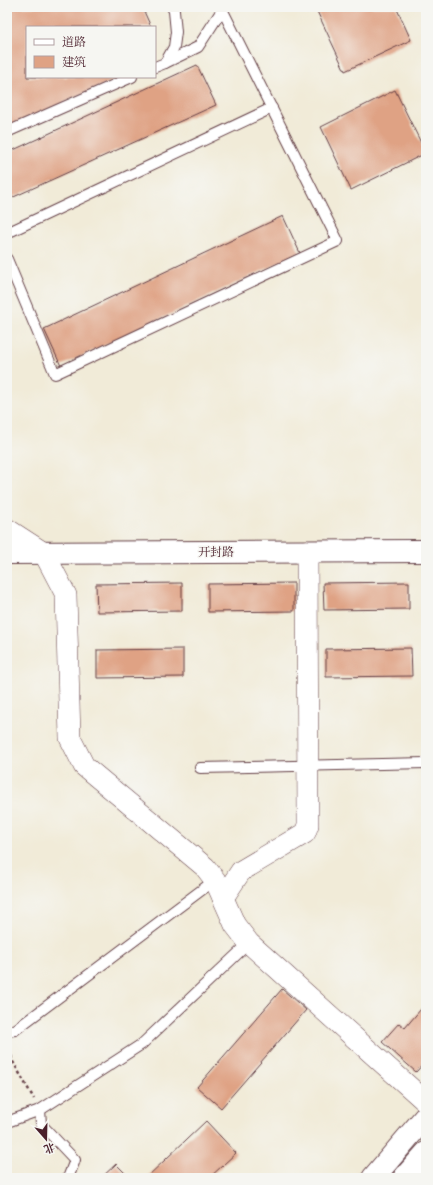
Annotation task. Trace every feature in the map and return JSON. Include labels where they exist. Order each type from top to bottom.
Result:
[{"type":"street","points":[[7,530],[44,553],[66,595],[70,738],[84,766],[204,867],[219,889],[234,925],[249,943],[426,1102]]},
{"type":"street","points":[[219,889],[241,872],[305,833],[308,825],[307,551]]},
{"type":"street","name":"开封路","points":[[7,553],[426,551]]},
{"type":"street","points":[[373,1178],[426,1116]]},
{"type":"street","points":[[404,1178],[426,1153]]},
{"type":"lane","points":[[165,62],[174,47],[175,40],[176,32],[174,11],[172,7]]},
{"type":"lane","points":[[156,66],[198,47],[221,9]]},
{"type":"lane","points":[[7,259],[55,374],[338,240],[221,9]]},
{"type":"lane","points":[[7,132],[130,78]]},
{"type":"lane","points":[[7,233],[272,108]]},
{"type":"lane","points":[[200,768],[426,763]]},
{"type":"lane","points":[[11,1030],[219,889]]},
{"type":"lane","points":[[7,1122],[40,1110],[142,1044],[249,943]]},
{"type":"lane","points":[[40,1110],[41,1124],[75,1160],[68,1178]]},
{"type":"path","points":[[11,1030],[9,1044],[12,1060],[40,1110]]},
{"type":"building","points":[[7,7],[142,7],[151,26],[26,26],[26,78],[119,78],[7,129]]},
{"type":"building","points":[[315,7],[396,7],[411,40],[345,71]]},
{"type":"building","points":[[197,65],[216,105],[7,200],[7,153]]},
{"type":"building","points":[[395,90],[426,153],[351,190],[321,127]]},
{"type":"building","points":[[283,216],[300,253],[61,366],[44,329]]},
{"type":"building","points":[[409,582],[409,609],[324,610],[323,583]]},
{"type":"building","points":[[182,583],[182,611],[97,612],[96,584]]},
{"type":"building","points":[[294,583],[294,611],[208,612],[208,584]]},
{"type":"building","points":[[411,648],[412,676],[326,677],[326,649]]},
{"type":"building","points":[[183,649],[183,677],[97,678],[97,650]]},
{"type":"building","points":[[282,989],[306,1010],[221,1108],[197,1087]]},
{"type":"building","points":[[426,1003],[426,1047],[424,1049],[426,1050],[426,1061],[416,1072],[382,1042],[399,1023],[405,1028]]},
{"type":"building","points":[[206,1121],[236,1153],[209,1178],[146,1178]]},
{"type":"building","points":[[116,1164],[130,1178],[101,1178]]}]
